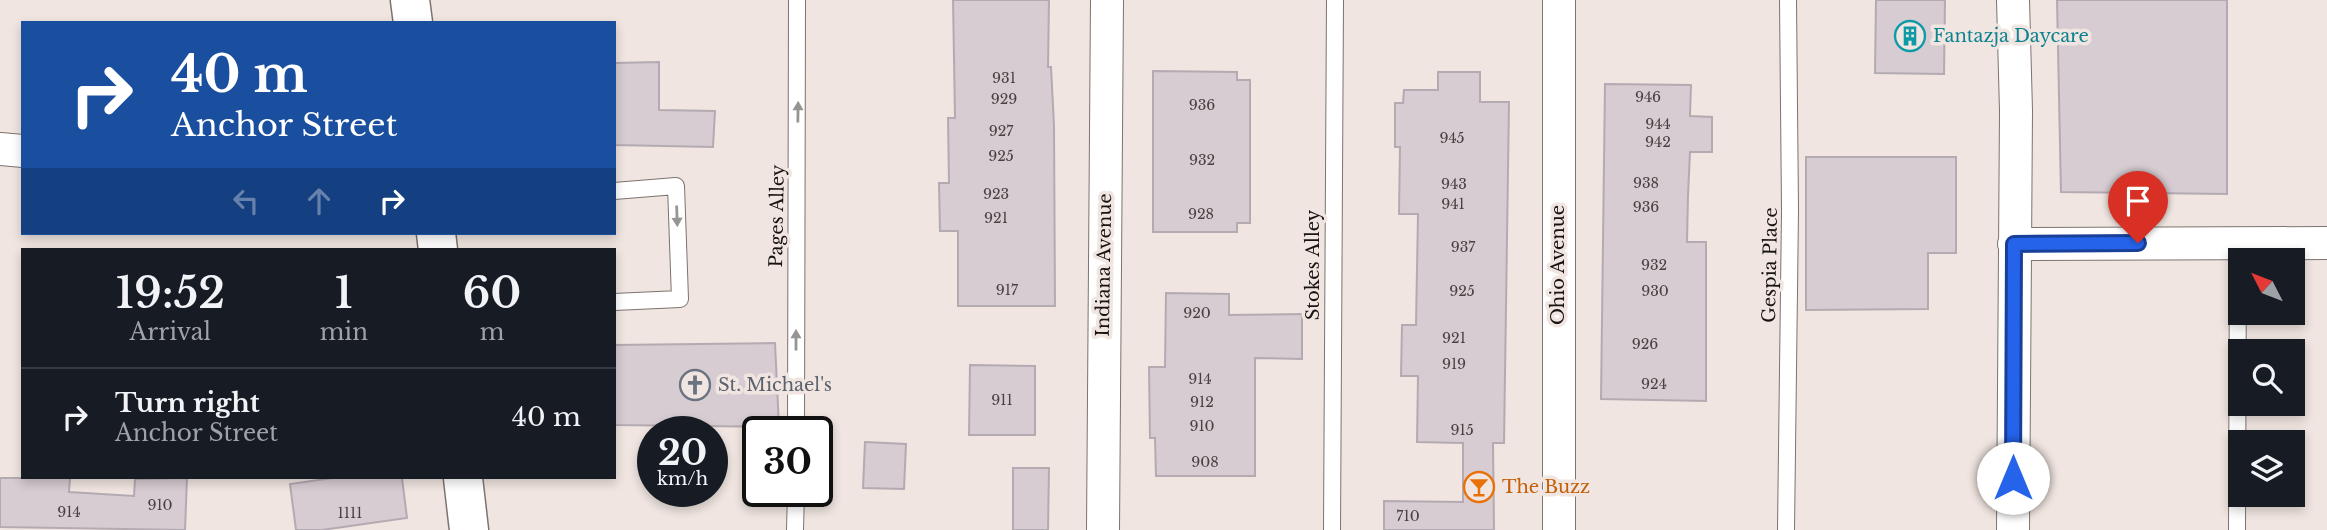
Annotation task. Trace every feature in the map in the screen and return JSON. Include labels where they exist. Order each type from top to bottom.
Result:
[{"type":"main road","points":[[410,0],[413,21]]},
{"type":"main road","points":[[463,479],[470,530]]},
{"type":"street","name":"Indiana Avenue","points":[[1103,530],[1107,0]]},
{"type":"street","name":"Ohio Avenue","points":[[1559,0],[1559,530]]},
{"type":"street","points":[[2012,530],[2016,111],[2013,0]]},
{"type":"street","points":[[0,149],[21,151]]},
{"type":"street","points":[[2014,244],[2327,243]]},
{"type":"lane","name":"Pages Alley","points":[[796,416],[797,0]]},
{"type":"lane","name":"Stokes Alley","points":[[1332,530],[1335,0]]},
{"type":"lane","name":"Gespia Place","points":[[1786,530],[1790,224],[1788,0]]},
{"type":"lane","points":[[616,191],[676,186],[680,299],[616,302]]},
{"type":"lane","points":[[2237,530],[2238,243]]},
{"type":"lane","points":[[795,530],[796,507]]},
{"type":"building","points":[[953,0],[1049,0],[1048,67],[1051,67],[1054,126],[1055,306],[958,306],[958,231],[940,231],[939,183],[949,183],[948,118],[955,118]]},
{"type":"building","name":"Fantazja Daycare","points":[[1876,0],[1945,0],[1944,74],[1875,73]]},
{"type":"building","points":[[2057,0],[2227,0],[2227,194],[2061,192]]},
{"type":"building","points":[[659,62],[659,110],[715,111],[713,147],[616,145],[616,63]]},
{"type":"building","points":[[1153,71],[1237,72],[1237,80],[1250,80],[1250,223],[1237,223],[1237,232],[1153,232]]},
{"type":"building","points":[[1438,72],[1480,72],[1480,102],[1509,102],[1504,443],[1493,443],[1494,530],[1384,530],[1384,501],[1463,502],[1463,443],[1417,442],[1418,376],[1401,376],[1402,325],[1416,325],[1418,214],[1399,214],[1400,147],[1395,147],[1395,103],[1403,103],[1404,90],[1438,90]]},
{"type":"building","points":[[1605,84],[1691,85],[1690,116],[1712,117],[1712,152],[1690,152],[1687,242],[1706,242],[1706,401],[1601,399]]},
{"type":"building","points":[[1806,157],[1956,157],[1956,253],[1928,253],[1928,309],[1806,310]]},
{"type":"building","points":[[1166,293],[1229,294],[1229,315],[1302,314],[1302,359],[1255,358],[1255,476],[1156,476],[1155,438],[1150,438],[1149,367],[1165,367]]},
{"type":"building","name":"St. Michael's","points":[[775,343],[778,416],[742,416],[742,427],[728,426],[728,416],[637,416],[637,425],[616,425],[616,345]]},
{"type":"building","points":[[970,365],[1035,366],[1035,435],[969,435]]},
{"type":"building","points":[[865,442],[906,444],[904,489],[863,488]]},
{"type":"building","points":[[1013,468],[1049,468],[1048,530],[1013,530]]},
{"type":"building","points":[[0,478],[70,479],[69,492],[134,496],[135,479],[187,479],[185,530],[0,527]]},
{"type":"building","points":[[325,479],[402,479],[407,518],[322,530],[296,530],[290,484]]},
{"type":"place","name":"Fantazja Daycare","points":[[1910,36]]},
{"type":"place","name":"St. Michael's","points":[[695,385]]},
{"type":"place","name":"The Buzz","points":[[1479,487]]},
{"type":"route","points":[[2013,478],[2014,244],[2138,243]]}]
